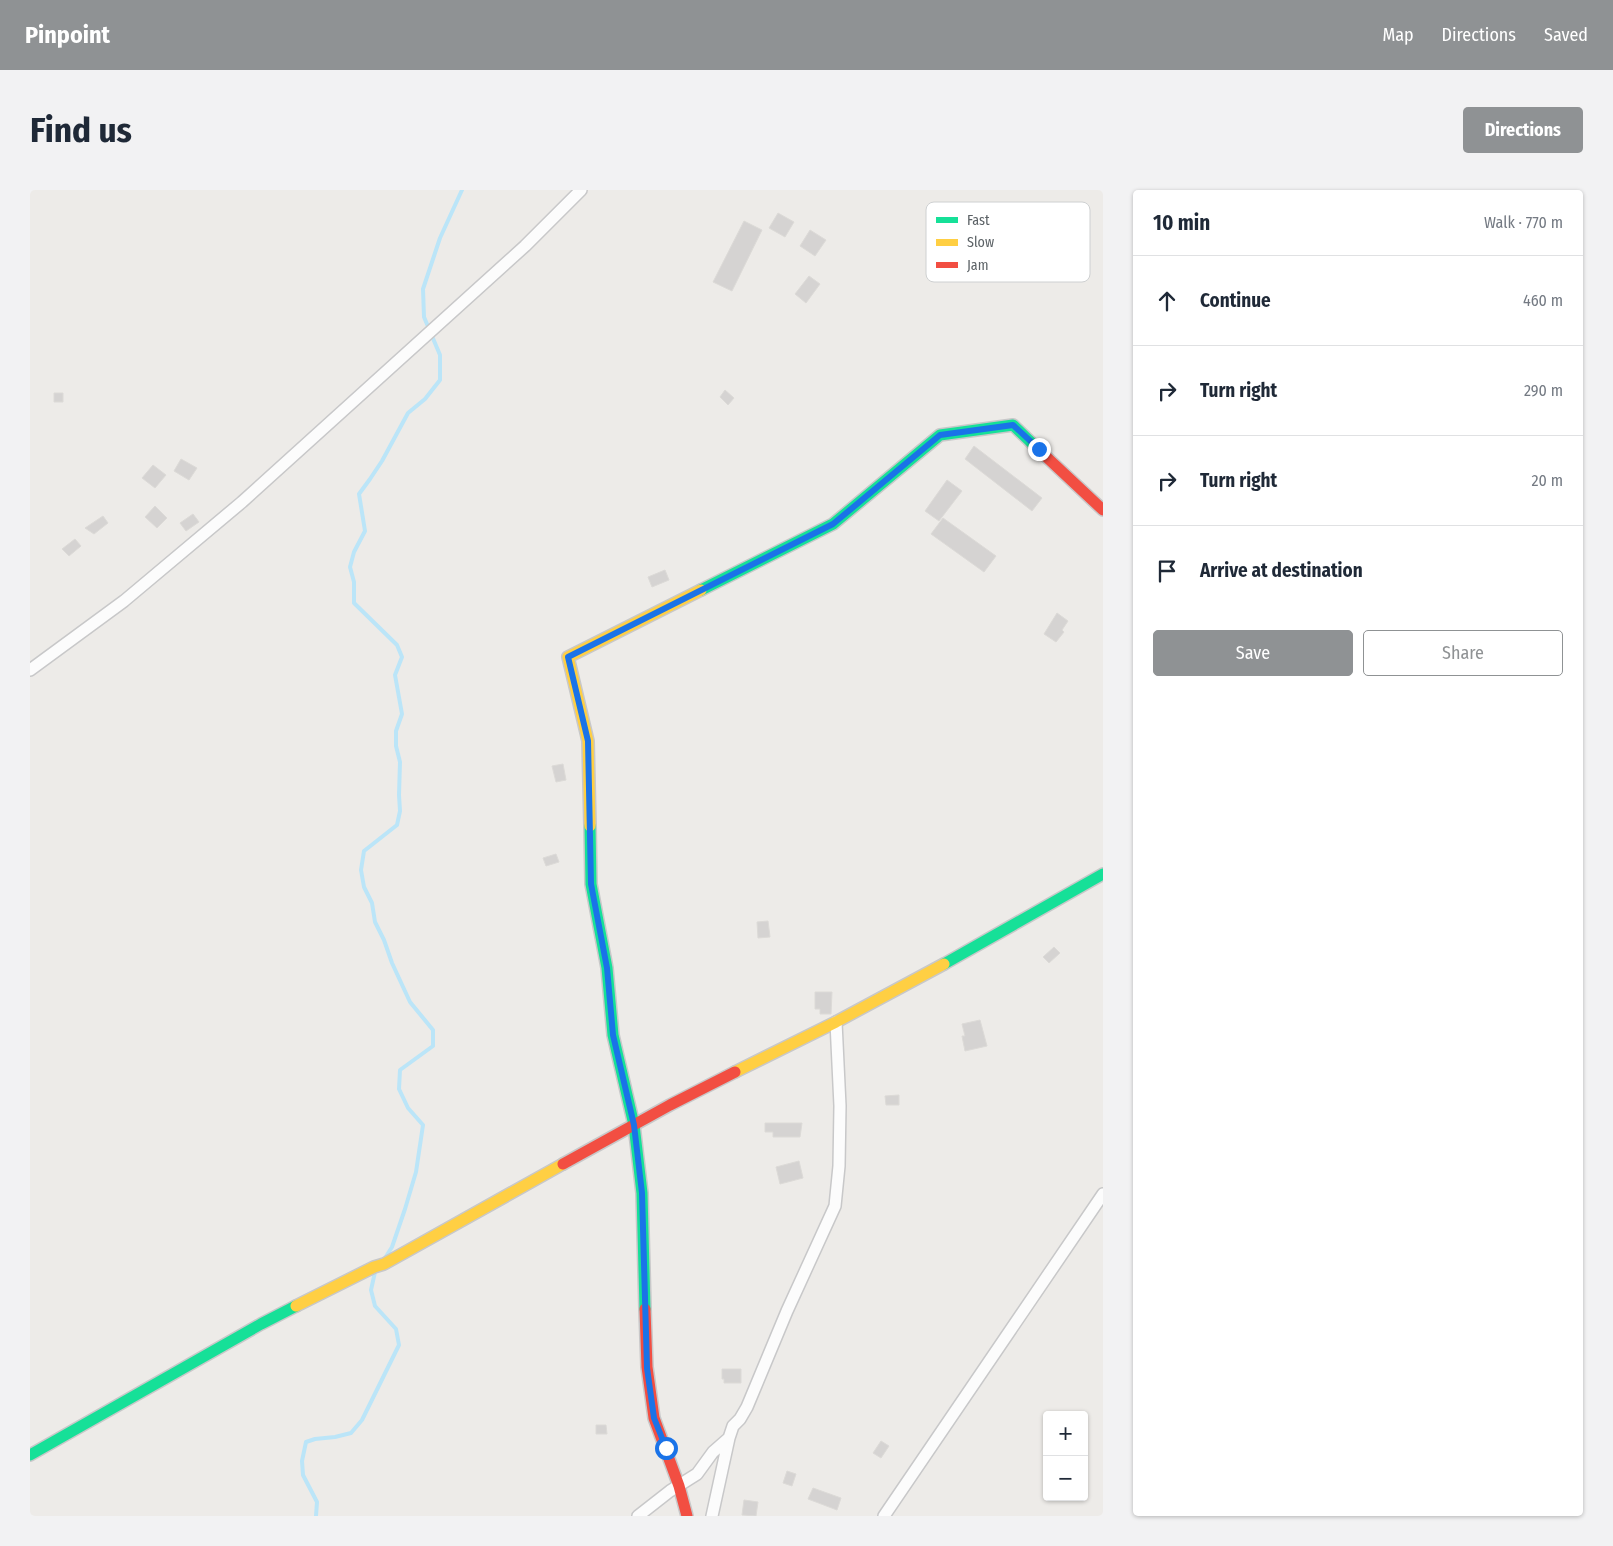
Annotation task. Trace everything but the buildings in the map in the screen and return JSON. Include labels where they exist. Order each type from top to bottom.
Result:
[{"type":"street","points":[[30,670],[124,601],[235,508],[525,246],[581,190]]},
{"type":"street","points":[[686,1516],[679,1486],[654,1418],[647,1368],[642,1193],[634,1125],[613,1035],[607,968],[591,884],[588,741],[568,657],[833,524],[940,435],[1013,425],[1103,510]]},
{"type":"street","points":[[30,1455],[260,1324],[379,1265],[670,1105],[836,1022],[984,942],[1103,874]]},
{"type":"street","points":[[716,1516],[729,1438],[734,1426],[747,1406],[786,1311],[835,1206],[840,1166],[840,1106],[836,1022]]},
{"type":"street","points":[[884,1516],[1103,1194]]},
{"type":"street","points":[[638,1516],[697,1474],[713,1452],[729,1438]]},
{"type":"waterway","points":[[385,1258],[392,1247],[416,1172],[423,1125],[408,1108],[399,1089],[400,1070],[433,1046],[433,1030],[410,1002],[375,922],[372,903],[364,887],[361,870],[364,851],[397,825],[400,811],[400,762],[396,746],[396,731],[402,714],[395,675],[402,657],[397,645],[354,603],[354,582],[350,567],[354,552],[365,531],[359,494],[382,461],[408,413],[425,399],[440,380],[440,355],[424,317],[423,289],[440,238],[462,190]]},
{"type":"waterway","points":[[316,1516],[317,1502],[303,1475],[302,1461],[306,1442],[351,1433],[362,1420],[399,1345],[396,1329],[375,1306],[371,1290],[375,1272]]},
{"type":"traffic: fast","points":[[701,590],[833,524],[940,435],[1013,425],[1039,450]]},
{"type":"traffic: fast","points":[[590,826],[591,884],[607,968],[613,1035],[634,1125],[642,1193],[645,1309]]},
{"type":"traffic: fast","points":[[944,964],[1103,874]]},
{"type":"traffic: fast","points":[[30,1455],[296,1306]]},
{"type":"traffic: slow","points":[[590,826],[588,741],[568,657],[701,590]]},
{"type":"traffic: slow","points":[[735,1072],[836,1022],[944,964]]},
{"type":"traffic: slow","points":[[296,1306],[374,1267],[384,1264],[563,1164]]},
{"type":"traffic: jam","points":[[1039,450],[1103,510]]},
{"type":"traffic: jam","points":[[563,1164],[670,1105],[735,1072]]},
{"type":"traffic: jam","points":[[645,1309],[647,1367],[654,1418],[679,1486],[687,1516]]},
{"type":"route","points":[[666,1448],[654,1418],[647,1368],[642,1193],[634,1125],[613,1035],[607,968],[591,884],[588,741],[568,657],[833,524],[940,435],[1013,425],[1039,449]]}]
